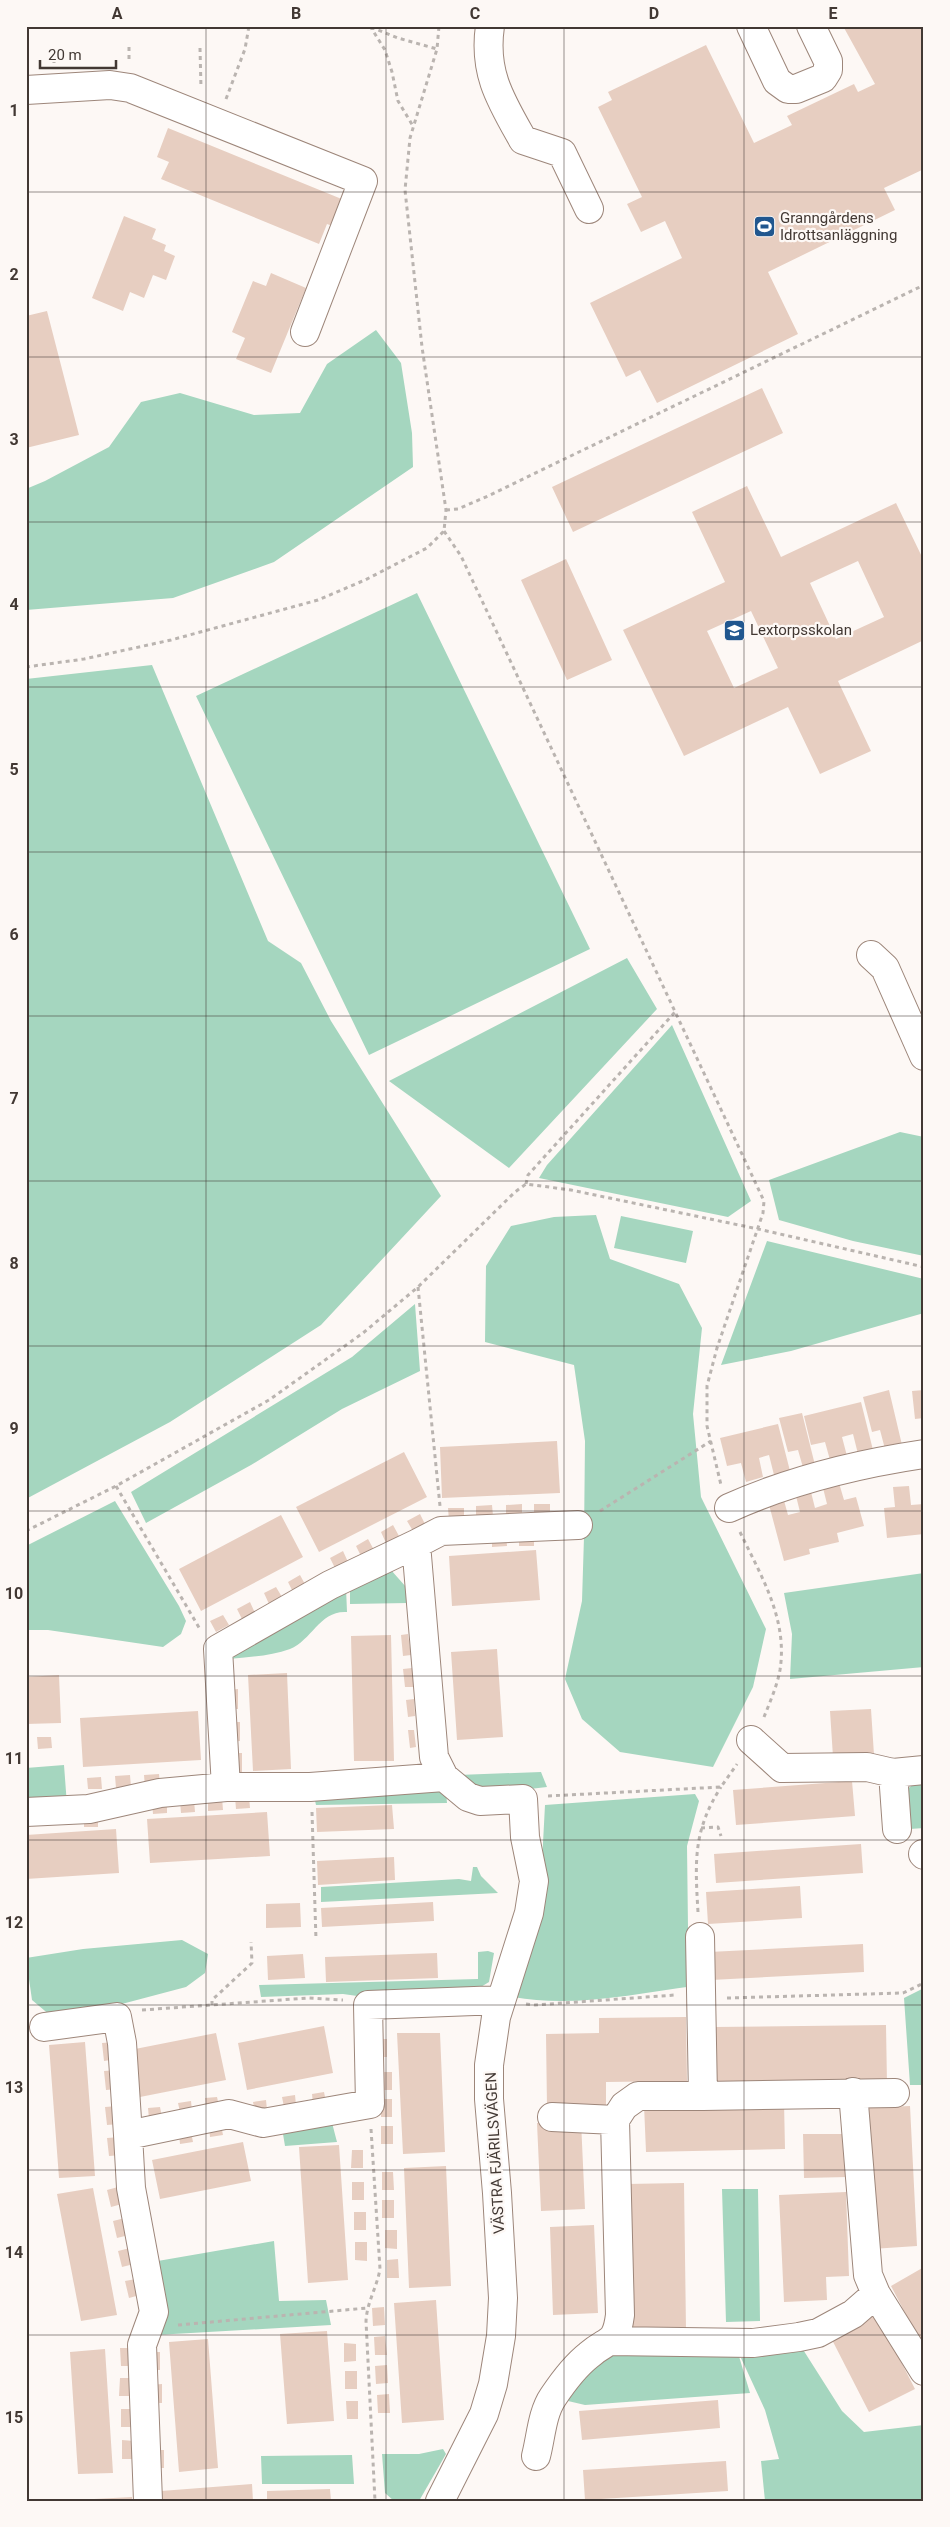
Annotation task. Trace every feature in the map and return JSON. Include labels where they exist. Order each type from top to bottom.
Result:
[{"type":"street","points":[[490,26],[488,58],[498,96],[522,140],[562,153],[589,209]]},
{"type":"street","points":[[751,26],[777,80],[788,89],[796,89],[823,78],[828,70],[828,61],[811,26]]},
{"type":"street","points":[[26,90],[110,85],[130,88],[363,181],[305,332]]},
{"type":"street","points":[[871,955],[885,968],[924,1056]]},
{"type":"street","points":[[729,1508],[813,1477],[884,1460],[924,1454]]},
{"type":"street","points":[[226,1786],[218,1648],[330,1585],[441,1531],[578,1525]]},
{"type":"street","points":[[416,1544],[434,1757],[444,1778],[468,1798],[480,1801],[523,1799]]},
{"type":"street","points":[[751,1740],[782,1768],[867,1767],[893,1772],[924,1770]]},
{"type":"street","points":[[893,1772],[897,1829]]},
{"type":"street","points":[[26,1812],[89,1809],[160,1793],[226,1786],[310,1787],[444,1778]]},
{"type":"street","name":"VÄSTRA FJÄRILSVÄGEN","points":[[440,2501],[484,2414],[493,2384],[501,2336],[503,2298],[498,2203],[489,2099],[493,2037],[501,2000],[529,1913],[534,1881],[525,1837],[523,1799]]},
{"type":"street","points":[[700,1937],[703,2096]]},
{"type":"street","points":[[128,2134],[229,2114],[263,2123],[370,2104],[368,2005],[501,2000]]},
{"type":"street","points":[[32,2025],[117,2017],[122,2043],[131,2188],[154,2312],[142,2345],[148,2501]]},
{"type":"street","points":[[853,2092],[868,2275],[876,2294],[924,2371]]},
{"type":"street","points":[[536,2456],[546,2412],[552,2398],[590,2353],[610,2341],[618,2331],[620,2315],[615,2120],[624,2106],[638,2096],[895,2093]]},
{"type":"street","points":[[552,2117],[615,2120]]},
{"type":"street","points":[[610,2341],[752,2343],[799,2337],[818,2333],[853,2314],[876,2294]]},
{"type":"path","points":[[222,108],[245,49],[249,26]]},
{"type":"path","points":[[414,127],[398,101],[385,50],[370,26],[398,38],[437,49]]},
{"type":"path","points":[[26,667],[84,659],[171,640],[318,600],[365,580],[427,548],[444,531],[446,510],[422,347],[405,190],[410,138],[437,49],[439,26]]},
{"type":"path","points":[[200,48],[201,90]]},
{"type":"path","points":[[446,510],[458,509],[488,496],[924,286]]},
{"type":"path","points":[[444,531],[461,556],[764,1201],[763,1213],[758,1229],[717,1348],[707,1386],[705,1406],[718,1476],[729,1508],[771,1597],[780,1625],[780,1670],[764,1719],[711,1803],[701,1828],[697,1846],[700,1937]]},
{"type":"path","points":[[26,1531],[116,1486],[269,1400],[363,1333],[418,1287],[515,1192],[526,1184],[528,1175],[675,1012]]},
{"type":"path","points":[[526,1184],[571,1190],[758,1229],[924,1268]]},
{"type":"path","points":[[418,1287],[441,1531]]},
{"type":"path","points":[[578,1525],[711,1441]]},
{"type":"path","points":[[116,1486],[205,1638],[218,1648]]},
{"type":"path","points":[[310,1787],[316,1940]]},
{"type":"path","points":[[523,1799],[584,1793],[721,1787]]},
{"type":"path","points":[[701,1828],[718,1827],[721,1836]]},
{"type":"path","points":[[212,2005],[212,2000],[252,1963],[251,1942]]},
{"type":"path","points":[[501,2000],[535,2005],[702,1996],[903,1994],[924,1984]]},
{"type":"path","points":[[117,2017],[159,2008],[308,1998],[345,2000],[368,2005]]},
{"type":"path","points":[[370,2104],[380,2269],[378,2281],[367,2308],[375,2501]]},
{"type":"path","points":[[148,2328],[367,2308]]},
{"type":"green space","points":[[376,330],[401,363],[412,433],[413,467],[274,562],[173,598],[26,610],[26,489],[109,447],[141,402],[180,393],[254,415],[300,413],[327,364]]},
{"type":"green space","points":[[417,593],[590,949],[369,1055],[196,696]]},
{"type":"green space","points":[[152,665],[268,941],[301,963],[331,1021],[441,1196],[321,1325],[170,1422],[26,1499],[26,679]]},
{"type":"green space","points":[[627,958],[657,1009],[509,1168],[389,1081]]},
{"type":"green space","points":[[672,1025],[751,1201],[728,1217],[539,1178],[547,1165]]},
{"type":"green space","points":[[900,1132],[924,1137],[924,1256],[853,1241],[779,1220],[769,1180]]},
{"type":"green space","points":[[596,1215],[610,1259],[679,1284],[702,1328],[693,1414],[701,1497],[766,1629],[753,1687],[713,1767],[620,1752],[582,1719],[565,1679],[582,1601],[584,1537],[585,1441],[574,1365],[485,1342],[486,1266],[511,1226],[554,1217]]},
{"type":"green space","points":[[621,1216],[693,1231],[686,1263],[614,1248]]},
{"type":"green space","points":[[767,1241],[924,1279],[924,1313],[791,1351],[721,1365]]},
{"type":"green space","points":[[415,1304],[420,1371],[342,1409],[251,1465],[146,1523],[131,1492],[352,1357]]},
{"type":"green space","points":[[115,1501],[179,1606],[186,1621],[181,1634],[163,1647],[48,1630],[26,1630],[26,1546]]},
{"type":"green space","points":[[391,1570],[406,1587],[408,1603],[350,1604],[350,1584]]},
{"type":"green space","points":[[924,1573],[924,1667],[790,1679],[792,1634],[784,1593]]},
{"type":"green space","points":[[346,1588],[347,1612],[338,1613],[323,1620],[298,1645],[290,1649],[260,1656],[228,1659]]},
{"type":"green space","points":[[64,1765],[67,1805],[26,1808],[26,1768]]},
{"type":"green space","points":[[541,1772],[547,1787],[477,1795],[458,1775]]},
{"type":"green space","points":[[918,1781],[924,1781],[924,1828],[910,1829],[906,1790]]},
{"type":"green space","points":[[433,1789],[446,1792],[447,1803],[316,1805],[314,1796]]},
{"type":"green space","points":[[695,1794],[699,1801],[687,1846],[688,1928],[694,1986],[604,1999],[558,2001],[513,1997],[539,1919],[545,1805]]},
{"type":"green space","points":[[473,1867],[477,1867],[481,1876],[498,1893],[321,1902],[321,1887],[459,1879],[471,1881]]},
{"type":"green space","points":[[182,1940],[208,1954],[205,1973],[186,1987],[84,2014],[51,2016],[32,2000],[26,1958],[83,1949]]},
{"type":"green space","points":[[488,1951],[494,1953],[489,1982],[471,1993],[386,2000],[343,1994],[261,1997],[259,1985],[478,1979],[478,1952]]},
{"type":"green space","points":[[924,1988],[924,2085],[910,2085],[904,1998]]},
{"type":"green space","points":[[331,2119],[337,2142],[285,2146],[282,2128]]},
{"type":"green space","points":[[722,2189],[758,2189],[760,2321],[726,2322]]},
{"type":"green space","points":[[274,2241],[279,2301],[326,2300],[331,2325],[156,2335],[152,2262]]},
{"type":"green space","points":[[802,2348],[842,2411],[864,2432],[924,2425],[924,2501],[765,2501],[761,2461],[779,2459],[765,2410],[741,2358]]},
{"type":"green space","points":[[738,2353],[750,2393],[585,2405],[568,2401],[582,2374],[612,2354]]},
{"type":"green space","points":[[443,2449],[446,2454],[419,2501],[394,2501],[385,2493],[382,2454],[419,2454]]},
{"type":"green space","points":[[352,2455],[354,2484],[262,2484],[261,2456]]},
{"type":"building","name":"Granngårdens Idrottsanläggning","points":[[843,26],[924,26],[924,169],[884,188],[895,210],[768,272],[798,334],[657,403],[640,370],[626,377],[590,303],[682,258],[665,221],[641,232],[627,204],[642,197],[598,107],[612,100],[608,92],[706,45],[754,143],[792,125],[787,116],[854,84],[858,92],[875,84]]},
{"type":"building","points":[[168,128],[349,202],[338,228],[327,224],[319,244],[161,179],[169,162],[157,157]]},
{"type":"building","points":[[124,216],[156,229],[152,239],[166,245],[164,251],[175,256],[166,280],[153,275],[144,298],[130,292],[123,311],[92,298]]},
{"type":"building","points":[[271,273],[306,288],[271,373],[236,359],[245,338],[232,332],[253,281],[266,286]]},
{"type":"building","points":[[47,311],[79,435],[26,448],[26,316]]},
{"type":"building","points":[[762,388],[783,433],[573,532],[552,487]]},
{"type":"building","points":[[747,486],[781,557],[896,503],[924,561],[924,640],[838,681],[871,751],[820,774],[788,707],[684,756],[623,630],[725,582],[692,512]],"holes":[[[858,561],[884,617],[836,639],[810,583]],[[751,611],[778,668],[734,688],[707,631]]]},
{"type":"building","points":[[566,559],[612,660],[567,680],[521,580]]},
{"type":"building","points":[[889,1390],[902,1445],[885,1449],[880,1430],[872,1432],[863,1397]]},
{"type":"building","points":[[924,1390],[924,1418],[915,1419],[912,1391]]},
{"type":"building","points":[[861,1402],[873,1450],[858,1454],[853,1434],[842,1437],[847,1456],[830,1460],[825,1442],[811,1445],[804,1416]]},
{"type":"building","points":[[802,1413],[816,1469],[804,1471],[798,1450],[788,1452],[779,1418]]},
{"type":"building","points":[[778,1424],[790,1471],[774,1475],[769,1455],[759,1458],[763,1477],[746,1482],[741,1463],[727,1466],[720,1438]]},
{"type":"building","points":[[557,1441],[560,1493],[442,1498],[440,1447]]},
{"type":"building","points":[[404,1452],[427,1497],[319,1552],[296,1507]]},
{"type":"building","points":[[839,1483],[844,1500],[856,1497],[864,1526],[837,1533],[839,1542],[809,1549],[810,1554],[784,1561],[768,1501],[783,1497],[788,1515],[800,1512],[796,1496],[811,1492],[815,1508],[827,1504],[823,1488]]},
{"type":"building","points":[[909,1486],[911,1505],[924,1504],[924,1534],[887,1538],[884,1508],[895,1507],[893,1487]]},
{"type":"building","points":[[522,1504],[522,1515],[506,1516],[506,1505]]},
{"type":"building","points":[[534,1504],[550,1504],[550,1515],[534,1515]]},
{"type":"building","points":[[492,1505],[493,1516],[476,1517],[476,1506]]},
{"type":"building","points":[[448,1508],[464,1508],[464,1520],[449,1521]]},
{"type":"building","points":[[420,1514],[425,1524],[413,1531],[407,1521]]},
{"type":"building","points":[[281,1515],[303,1557],[201,1611],[179,1569]]},
{"type":"building","points":[[393,1525],[399,1536],[386,1543],[381,1532]]},
{"type":"building","points":[[506,1534],[507,1546],[492,1547],[492,1535]]},
{"type":"building","points":[[519,1534],[534,1534],[534,1546],[519,1546]]},
{"type":"building","points":[[368,1539],[374,1550],[361,1556],[356,1546]]},
{"type":"building","points":[[536,1550],[540,1600],[452,1606],[449,1556]]},
{"type":"building","points":[[343,1551],[348,1562],[335,1568],[330,1558]]},
{"type":"building","points":[[300,1575],[306,1586],[293,1592],[288,1582]]},
{"type":"building","points":[[276,1587],[282,1597],[269,1604],[264,1593]]},
{"type":"building","points":[[250,1602],[255,1613],[242,1619],[237,1609]]},
{"type":"building","points":[[223,1615],[229,1625],[216,1632],[210,1621]]},
{"type":"building","points":[[408,1634],[411,1655],[403,1656],[401,1635]]},
{"type":"building","points":[[391,1635],[394,1761],[354,1761],[351,1636]]},
{"type":"building","points":[[497,1649],[503,1737],[457,1740],[451,1652]]},
{"type":"building","points":[[412,1668],[414,1687],[405,1687],[403,1669]]},
{"type":"building","points":[[287,1673],[291,1769],[253,1771],[248,1675]]},
{"type":"building","points":[[59,1675],[61,1723],[26,1724],[26,1677]]},
{"type":"building","points":[[238,1689],[238,1709],[228,1709],[228,1690]]},
{"type":"building","points":[[414,1699],[415,1716],[408,1717],[406,1700]]},
{"type":"building","points":[[871,1709],[874,1755],[833,1757],[830,1711]]},
{"type":"building","points":[[198,1711],[201,1760],[83,1767],[80,1718]]},
{"type":"building","points":[[230,1722],[240,1722],[240,1741],[230,1742]]},
{"type":"building","points":[[408,1730],[414,1730],[416,1747],[410,1748]]},
{"type":"building","points":[[37,1737],[51,1737],[52,1748],[38,1749]]},
{"type":"building","points":[[231,1753],[242,1753],[242,1772],[232,1772]]},
{"type":"building","points":[[159,1774],[160,1786],[145,1787],[144,1775]]},
{"type":"building","points":[[130,1775],[131,1787],[116,1788],[115,1776]]},
{"type":"building","points":[[101,1777],[102,1789],[88,1789],[87,1778]]},
{"type":"building","points":[[852,1781],[855,1816],[736,1825],[733,1790]]},
{"type":"building","points":[[235,1797],[249,1797],[250,1808],[236,1809]]},
{"type":"building","points":[[222,1798],[223,1810],[208,1811],[208,1799]]},
{"type":"building","points":[[194,1800],[195,1812],[181,1813],[180,1801]]},
{"type":"building","points":[[152,1802],[167,1802],[167,1813],[153,1814]]},
{"type":"building","points":[[392,1805],[394,1829],[317,1832],[316,1808]]},
{"type":"building","points":[[267,1812],[270,1856],[150,1863],[147,1819]]},
{"type":"building","points":[[98,1815],[98,1827],[84,1827],[84,1816]]},
{"type":"building","points":[[116,1829],[119,1873],[26,1879],[26,1835]]},
{"type":"building","points":[[861,1844],[863,1873],[716,1883],[714,1854]]},
{"type":"building","points":[[394,1857],[395,1880],[318,1885],[317,1861]]},
{"type":"building","points":[[800,1886],[802,1918],[708,1924],[706,1892]]},
{"type":"building","points":[[433,1902],[434,1921],[322,1927],[321,1908]]},
{"type":"building","points":[[300,1903],[301,1927],[266,1928],[266,1904]]},
{"type":"building","points":[[863,1944],[864,1972],[711,1980],[709,1952]]},
{"type":"building","points":[[437,1953],[438,1978],[326,1982],[325,1957]]},
{"type":"building","points":[[303,1954],[305,1978],[268,1980],[267,1956]]},
{"type":"building","points":[[686,2017],[687,2081],[606,2082],[606,2107],[547,2108],[546,2034],[599,2033],[599,2018]]},
{"type":"building","points":[[886,2025],[887,2084],[715,2085],[714,2027]]},
{"type":"building","points":[[324,2026],[333,2073],[247,2090],[238,2043]]},
{"type":"building","points":[[216,2033],[226,2080],[140,2097],[130,2050]]},
{"type":"building","points":[[397,2033],[440,2033],[445,2152],[403,2154]]},
{"type":"building","points":[[375,2039],[387,2039],[387,2057],[375,2057]]},
{"type":"building","points":[[85,2042],[95,2176],[59,2178],[49,2045]]},
{"type":"building","points":[[115,2042],[117,2059],[104,2061],[102,2043]]},
{"type":"building","points":[[117,2070],[119,2089],[106,2090],[104,2071]]},
{"type":"building","points":[[380,2072],[392,2072],[392,2090],[380,2090]]},
{"type":"building","points":[[324,2092],[326,2102],[313,2104],[312,2094]]},
{"type":"building","points":[[295,2095],[296,2105],[284,2107],[282,2097]]},
{"type":"building","points":[[217,2097],[219,2106],[206,2108],[205,2098]]},
{"type":"building","points":[[380,2099],[392,2099],[392,2117],[381,2117]]},
{"type":"building","points":[[266,2100],[267,2110],[255,2112],[253,2102]]},
{"type":"building","points":[[191,2101],[192,2111],[180,2112],[178,2103]]},
{"type":"building","points":[[784,2102],[785,2149],[646,2152],[644,2105]]},
{"type":"building","points":[[118,2106],[119,2124],[107,2125],[105,2107]]},
{"type":"building","points":[[910,2106],[917,2246],[872,2249],[865,2108]]},
{"type":"building","points":[[160,2107],[162,2117],[149,2119],[148,2108]]},
{"type":"building","points":[[581,2121],[585,2209],[541,2211],[537,2123]]},
{"type":"building","points":[[221,2125],[223,2135],[210,2137],[209,2127]]},
{"type":"building","points":[[381,2126],[393,2126],[393,2144],[381,2144]]},
{"type":"building","points":[[191,2132],[193,2142],[180,2144],[179,2134]]},
{"type":"building","points":[[803,2134],[848,2134],[848,2177],[804,2178]]},
{"type":"building","points":[[120,2137],[122,2155],[109,2156],[107,2138]]},
{"type":"building","points":[[243,2142],[251,2181],[160,2199],[152,2160]]},
{"type":"building","points":[[339,2145],[348,2280],[308,2283],[299,2147]]},
{"type":"building","points":[[352,2150],[363,2150],[363,2168],[351,2168]]},
{"type":"building","points":[[446,2166],[451,2286],[409,2288],[404,2168]]},
{"type":"building","points":[[382,2172],[393,2172],[394,2190],[382,2190]]},
{"type":"building","points":[[352,2182],[364,2182],[364,2200],[352,2200]]},
{"type":"building","points":[[684,2183],[686,2329],[628,2329],[626,2184]]},
{"type":"building","points":[[118,2187],[122,2204],[111,2207],[107,2190]]},
{"type":"building","points":[[93,2188],[117,2315],[81,2321],[57,2194]]},
{"type":"building","points":[[846,2192],[849,2276],[826,2277],[827,2300],[784,2302],[779,2195]]},
{"type":"building","points":[[382,2200],[394,2200],[394,2218],[382,2218]]},
{"type":"building","points":[[354,2212],[366,2212],[366,2230],[354,2230]]},
{"type":"building","points":[[125,2218],[129,2235],[117,2238],[113,2221]]},
{"type":"building","points":[[594,2225],[598,2313],[553,2315],[550,2227]]},
{"type":"building","points":[[385,2230],[397,2230],[397,2249],[385,2248]]},
{"type":"building","points":[[355,2242],[367,2242],[367,2261],[355,2260]]},
{"type":"building","points":[[130,2248],[134,2264],[122,2267],[118,2251]]},
{"type":"building","points":[[398,2259],[399,2278],[387,2278],[387,2260]]},
{"type":"building","points":[[924,2267],[924,2349],[891,2286]]},
{"type":"building","points":[[136,2279],[140,2295],[129,2298],[125,2281]]},
{"type":"building","points":[[436,2300],[444,2420],[402,2423],[394,2303]]},
{"type":"building","points":[[384,2307],[385,2325],[373,2326],[372,2308]]},
{"type":"building","points":[[874,2309],[915,2389],[869,2412],[828,2332]]},
{"type":"building","points":[[327,2331],[334,2421],[287,2424],[280,2334]]},
{"type":"building","points":[[385,2336],[387,2355],[375,2355],[374,2337]]},
{"type":"building","points":[[208,2339],[218,2468],[179,2472],[169,2342]]},
{"type":"building","points":[[344,2343],[356,2344],[356,2361],[344,2362]]},
{"type":"building","points":[[120,2348],[132,2348],[132,2366],[121,2366]]},
{"type":"building","points":[[105,2349],[113,2473],[78,2474],[70,2352]]},
{"type":"building","points":[[149,2352],[160,2352],[160,2370],[149,2370]]},
{"type":"building","points":[[387,2365],[388,2383],[376,2384],[375,2366]]},
{"type":"building","points":[[345,2371],[357,2371],[357,2389],[345,2389]]},
{"type":"building","points":[[120,2378],[131,2378],[131,2396],[119,2396]]},
{"type":"building","points":[[162,2384],[162,2403],[150,2403],[150,2385]]},
{"type":"building","points":[[389,2394],[390,2413],[378,2413],[377,2395]]},
{"type":"building","points":[[718,2400],[720,2428],[582,2440],[579,2411]]},
{"type":"building","points":[[346,2401],[358,2401],[358,2419],[347,2419]]},
{"type":"building","points":[[121,2409],[132,2409],[132,2427],[121,2427]]},
{"type":"building","points":[[122,2440],[134,2441],[134,2459],[122,2459]]},
{"type":"building","points":[[152,2450],[164,2450],[164,2468],[152,2468]]},
{"type":"building","points":[[726,2461],[728,2491],[585,2500],[583,2470]]},
{"type":"building","points":[[252,2484],[253,2501],[162,2501],[161,2491]]},
{"type":"building","points":[[330,2489],[331,2501],[267,2501],[267,2491]]},
{"type":"building","points":[[132,2497],[132,2501],[95,2501],[94,2499]]},
{"type":"place","name":"Granngårdens Idrottsanläggning","points":[[764,227]]},
{"type":"place","name":"Lextorpsskolan","points":[[734,630]]}]
